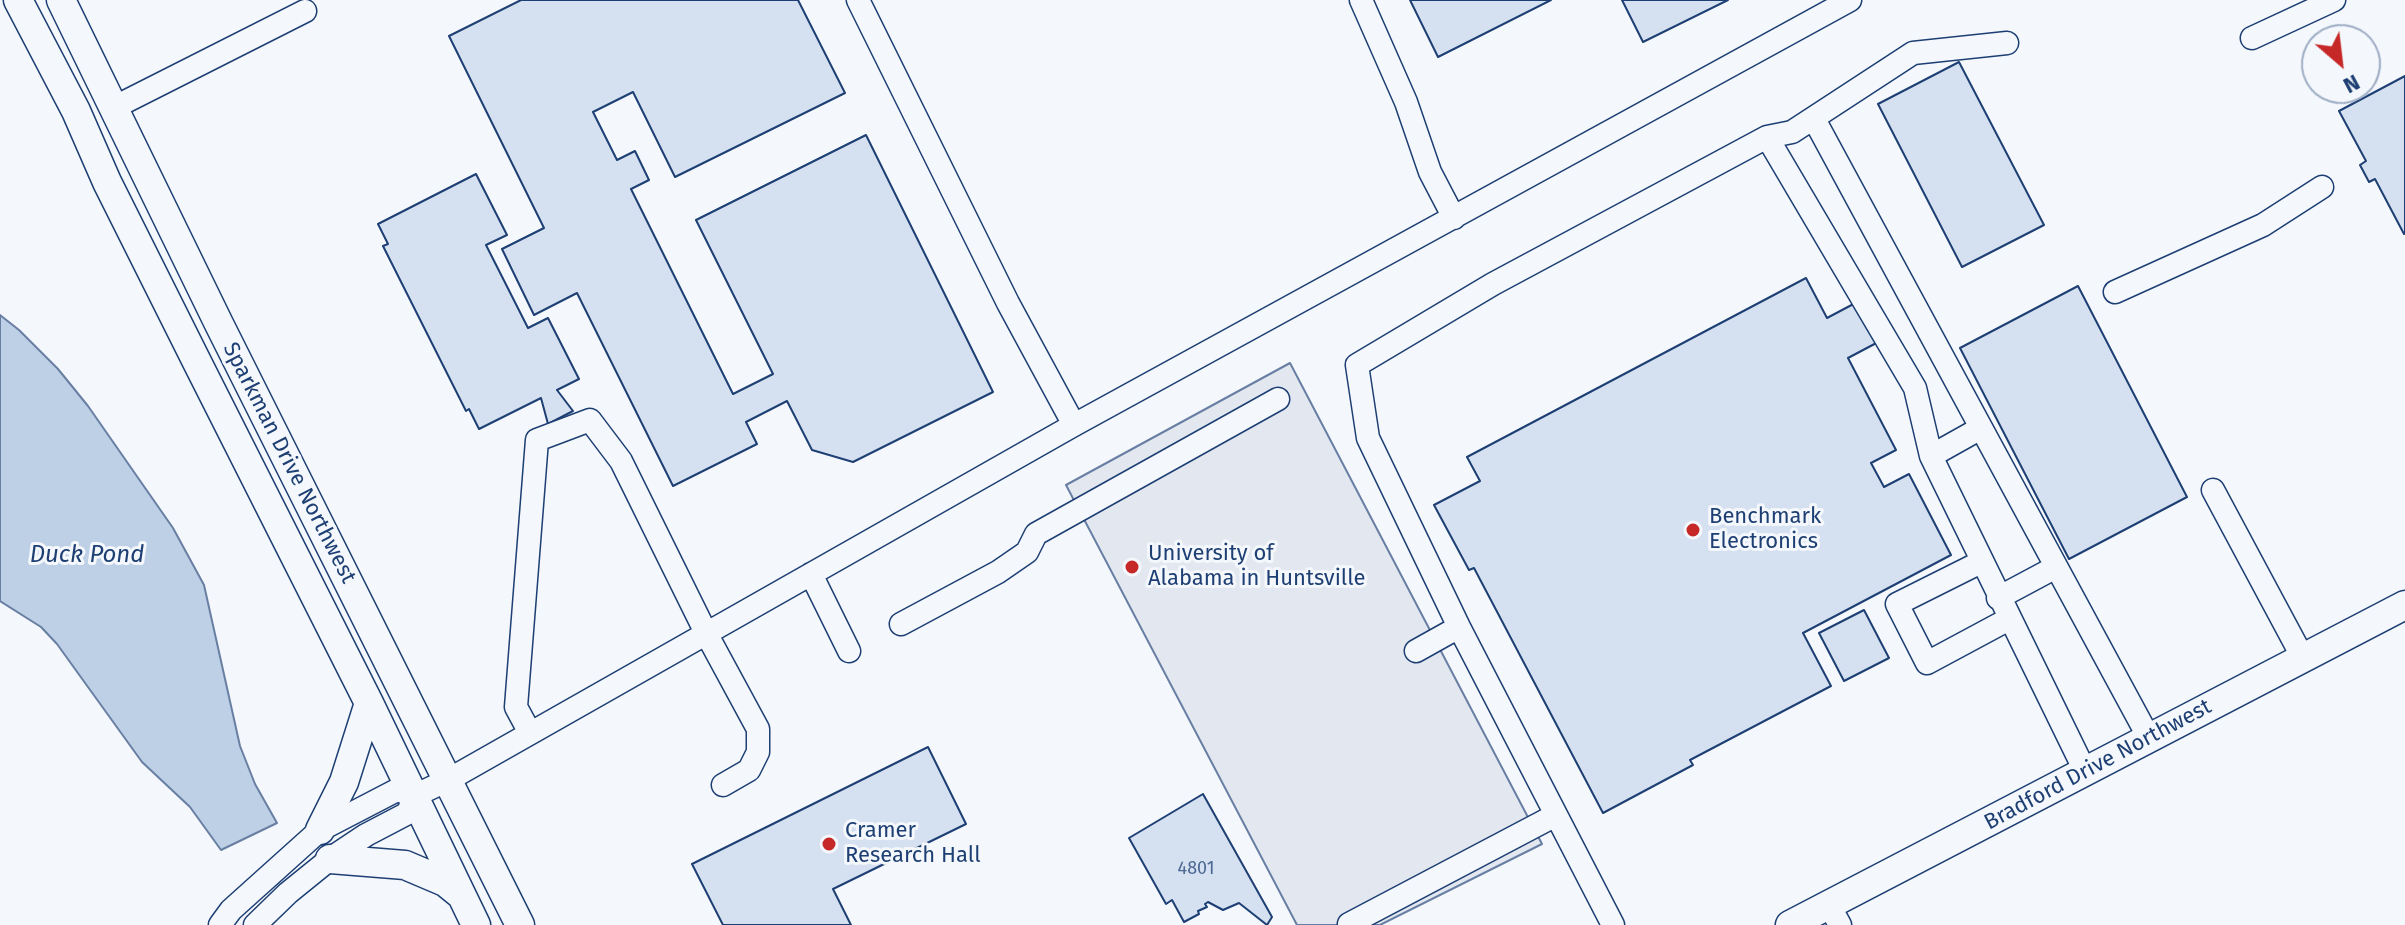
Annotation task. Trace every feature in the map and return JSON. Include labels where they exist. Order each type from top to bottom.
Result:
[{"type":"main road","name":"Sparkman Drive Northwest","points":[[18,0],[76,111],[107,182],[369,703],[476,925]]},
{"type":"main road","name":"Sparkman Drive Northwest","points":[[61,0],[219,324],[520,925]]},
{"type":"main road","name":"Bradford Drive Northwest","points":[[1790,925],[1835,915],[2085,771],[2405,605]]},
{"type":"main road","points":[[320,830],[344,782],[369,703]]},
{"type":"main road","points":[[330,859],[405,865],[445,882],[462,896]]},
{"type":"street","points":[[858,0],[1008,303],[1074,425]]},
{"type":"street","points":[[1361,0],[1406,102],[1430,172],[1454,218]]},
{"type":"street","points":[[220,925],[231,910],[320,830],[397,790],[414,796],[448,780],[1074,425],[1850,0]]},
{"type":"street","points":[[2252,38],[2334,0]]},
{"type":"street","points":[[115,107],[305,11]]},
{"type":"street","points":[[1613,925],[1459,627],[1368,438],[1357,365],[1493,284],[1767,137],[1792,132],[1913,53],[2007,43]]},
{"type":"street","points":[[1814,119],[2149,738]]},
{"type":"street","points":[[1767,137],[1915,388],[1931,456],[2085,771]]},
{"type":"street","points":[[2115,292],[2263,225],[2322,187]]},
{"type":"street","points":[[901,624],[998,572],[1027,552],[1036,534],[1278,399]]},
{"type":"street","points":[[530,733],[516,707],[537,440],[590,420],[621,461],[706,633],[758,729],[758,752],[749,770],[723,785]]},
{"type":"street","points":[[1931,456],[1981,428]]},
{"type":"street","points":[[2213,490],[2303,658]]},
{"type":"street","points":[[1981,562],[1897,604],[1927,663],[2009,619]]},
{"type":"street","points":[[1998,598],[2056,567]]},
{"type":"street","points":[[811,574],[849,651]]},
{"type":"street","points":[[1416,651],[1459,627]]},
{"type":"street","points":[[255,925],[330,859],[408,813],[414,796]]},
{"type":"street","points":[[1349,924],[1556,815]]},
{"type":"shaded area","points":[[1290,363],[1542,844],[1380,925],[1297,925],[1066,485]]},
{"type":"water","name":"Duck Pond","points":[[0,315],[58,369],[88,406],[173,528],[204,585],[240,746],[255,784],[277,823],[221,850],[190,807],[142,762],[57,644],[41,627],[0,601]]},
{"type":"building","points":[[521,0],[798,0],[845,93],[675,177],[633,92],[593,112],[617,160],[635,151],[649,180],[631,189],[733,394],[773,374],[696,220],[866,135],[993,392],[853,462],[812,450],[787,401],[746,422],[757,444],[673,486],[577,293],[534,315],[502,249],[544,228],[449,36]]},
{"type":"building","points":[[1410,0],[1551,0],[1438,57]]},
{"type":"building","points":[[1622,0],[1728,0],[1643,42]]},
{"type":"building","points":[[1959,62],[2044,225],[1962,267],[1878,104]]},
{"type":"building","points":[[2405,76],[2404,234],[2375,179],[2369,182],[2360,165],[2366,161],[2339,111],[2352,104],[2381,104],[2381,89]]},
{"type":"building","points":[[476,174],[507,235],[486,245],[528,328],[548,318],[579,379],[557,390],[573,411],[548,424],[541,398],[479,429],[469,409],[466,411],[383,246],[388,244],[378,224]]},
{"type":"building","name":"Benchmark Electronics","points":[[1806,278],[1827,318],[1861,300],[1882,340],[1848,358],[1896,450],[1871,463],[1884,487],[1909,474],[1951,555],[1803,633],[1831,686],[1690,760],[1693,765],[1603,813],[1474,568],[1469,570],[1434,505],[1480,481],[1467,457]]},
{"type":"building","points":[[2078,286],[2187,497],[2069,559],[1960,348]]},
{"type":"building","points":[[1864,610],[1889,658],[1844,681],[1819,633]]},
{"type":"building","name":"Cramer Research Hall","points":[[928,747],[966,824],[833,889],[851,925],[723,925],[692,864]]},
{"type":"building","points":[[1203,794],[1272,917],[1267,925],[1239,903],[1223,910],[1208,902],[1205,904],[1207,907],[1198,911],[1199,914],[1184,922],[1172,900],[1166,904],[1129,838]]},
{"type":"place","name":"Benchmark Electronics","points":[[1693,530]]},
{"type":"place","name":"University of Alabama in Huntsville","points":[[1132,567]]},
{"type":"place","name":"Cramer Research Hall","points":[[829,844]]}]
